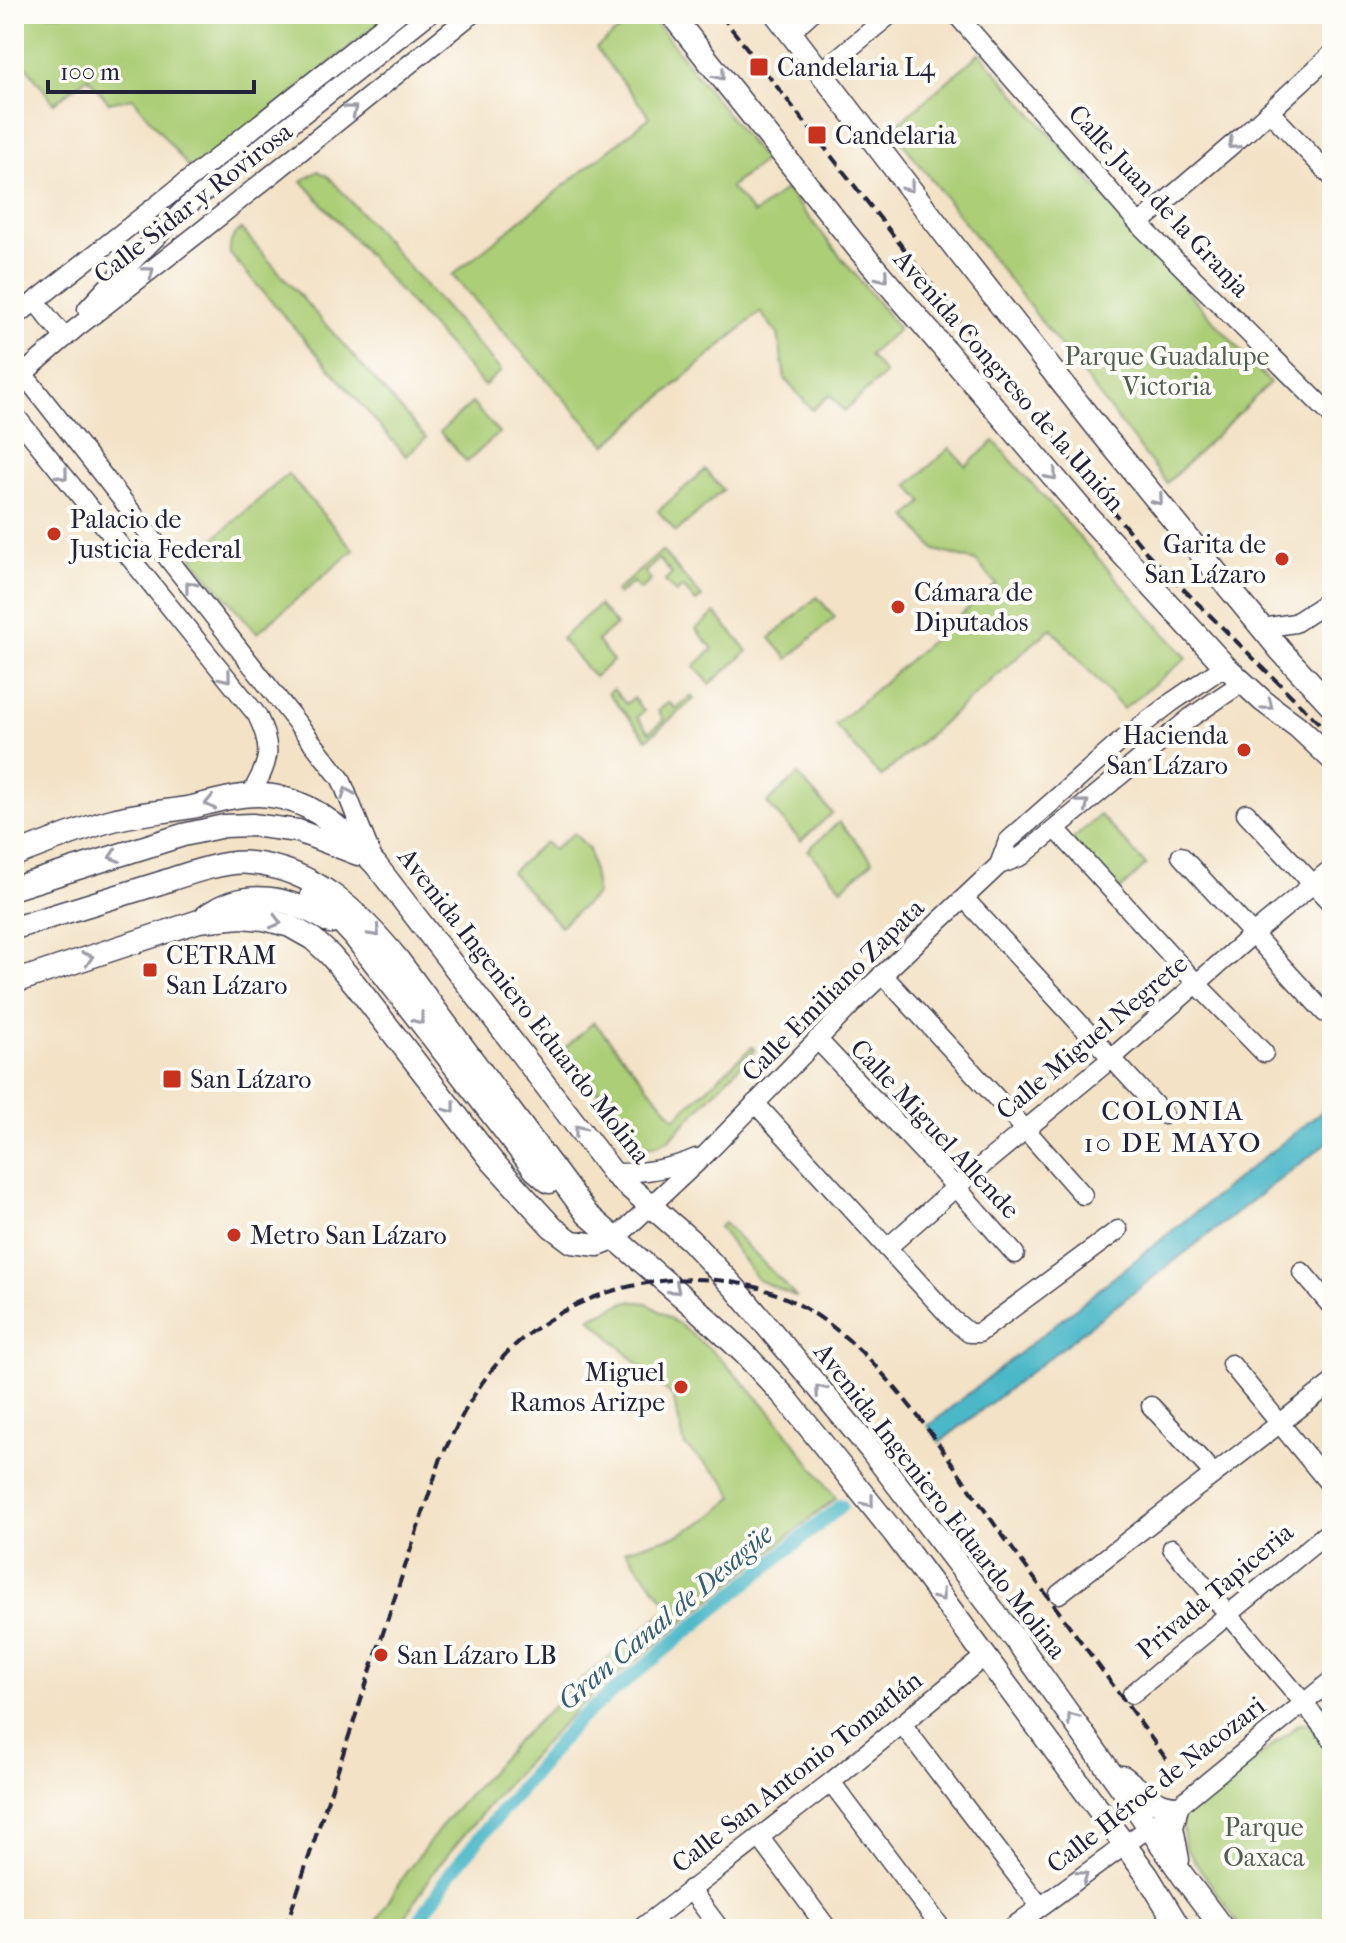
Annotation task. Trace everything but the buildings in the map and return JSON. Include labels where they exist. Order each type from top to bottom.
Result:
[{"type":"main road","name":"Avenida Congreso de la Unión","points":[[671,14],[856,246],[1083,511],[1225,666],[1332,759]]},
{"type":"main road","name":"Avenida Congreso de la Unión","points":[[783,23],[1096,426],[1281,651],[1332,706]]},
{"type":"main road","points":[[14,855],[114,820],[251,794],[283,798],[312,810],[339,828],[376,865]]},
{"type":"main road","points":[[14,888],[183,835],[224,826],[252,825],[298,831],[354,851],[376,865]]},
{"type":"main road","points":[[14,928],[207,868],[248,862],[285,871],[315,883],[343,902],[376,932],[587,1214]]},
{"type":"main road","name":"Avenida Ingeniero Eduardo Molina","points":[[376,865],[613,1173],[690,1240],[735,1288],[870,1449],[1223,1929]]},
{"type":"main road","points":[[285,871],[328,908],[354,936],[535,1170],[744,1353],[785,1397],[894,1533],[1147,1875],[1180,1929]]},
{"type":"main road","points":[[199,921],[220,905],[256,898],[284,901],[308,909],[354,936]]},
{"type":"main road","points":[[14,982],[199,921],[241,917],[290,926],[313,939],[355,984],[492,1161],[552,1227],[572,1242],[598,1245],[616,1238]]},
{"type":"main road","points":[[1103,1762],[1157,1802],[1166,1807],[1177,1807],[1172,1837],[1183,1876]]},
{"type":"street","name":"Calle Sidar y Rovirosa","points":[[14,318],[398,14]]},
{"type":"street","name":"Calle Sidar y Rovirosa","points":[[187,206],[429,14]]},
{"type":"street","name":"Calle Sidar y Rovirosa","points":[[19,368],[70,334],[472,14]]},
{"type":"street","points":[[783,23],[810,14]]},
{"type":"street","points":[[822,71],[891,14]]},
{"type":"street","name":"Calle Juan de la Granja","points":[[956,14],[1139,224],[1329,408]]},
{"type":"street","points":[[1139,224],[1270,112],[1332,54]]},
{"type":"street","points":[[1270,112],[1332,177]]},
{"type":"street","points":[[77,268],[187,206]]},
{"type":"street","points":[[35,301],[70,334],[89,307],[187,206]]},
{"type":"street","name":"Avenida Ingeniero Eduardo Molina","points":[[19,368],[341,779],[376,865]]},
{"type":"street","points":[[14,414],[257,715],[267,736],[267,758],[251,794]]},
{"type":"street","points":[[1262,628],[1295,623],[1332,599]]},
{"type":"street","name":"Calle Emiliano Zapata","points":[[999,865],[1008,841],[1086,772],[1136,728],[1225,666]]},
{"type":"street","name":"Calle Emiliano Zapata","points":[[616,1238],[706,1154],[882,974],[999,865],[1022,856],[1190,718],[1243,682]]},
{"type":"street","points":[[1246,813],[1332,904]]},
{"type":"street","points":[[1056,829],[1264,1053]]},
{"type":"street","points":[[1181,856],[1325,1013]]},
{"type":"street","name":"Calle Miguel Negrete","points":[[887,1248],[1332,868]]},
{"type":"street","points":[[964,898],[1164,1115]]},
{"type":"street","points":[[882,974],[1083,1195]]},
{"type":"street","name":"Calle Miguel Allende","points":[[817,1039],[1015,1254]]},
{"type":"street","points":[[755,1103],[952,1319],[969,1333],[979,1333],[1118,1230]]},
{"type":"street","name":"Calle Emiliano Zapata","points":[[613,1173],[643,1173],[685,1163],[706,1154]]},
{"type":"street","points":[[1302,1272],[1332,1307]]},
{"type":"street","points":[[1231,1364],[1332,1487]]},
{"type":"street","points":[[1059,1594],[1332,1383]]},
{"type":"street","points":[[1151,1406],[1214,1474]]},
{"type":"street","name":"Privada Tapiceria","points":[[1132,1694],[1332,1529]]},
{"type":"street","points":[[1172,1548],[1332,1739]]},
{"type":"street","name":"Calle San Antonio Tomatlán","points":[[640,1929],[831,1782],[985,1656]]},
{"type":"street","name":"Calle Héroe de Nacozari","points":[[1010,1929],[1177,1807],[1332,1680]]},
{"type":"street","points":[[902,1724],[1040,1906]]},
{"type":"street","points":[[831,1782],[942,1929]]},
{"type":"street","points":[[760,1838],[828,1929]]},
{"type":"street","points":[[690,1889],[720,1929]]},
{"type":"green space","points":[[14,14],[390,14],[194,174],[133,98],[109,103],[88,77],[54,103],[14,50]]},
{"type":"green space","points":[[640,14],[649,14],[764,161],[730,187],[754,214],[786,189],[899,329],[869,355],[885,374],[844,411],[830,395],[812,410],[785,379],[778,334],[760,312],[606,445],[452,275],[650,117],[596,48]]},
{"type":"green space","name":"Parque Guadalupe Victoria","points":[[980,53],[1156,257],[1270,383],[1167,483],[892,129]]},
{"type":"green space","points":[[318,171],[329,177],[501,371],[484,386],[302,181]]},
{"type":"green space","points":[[241,229],[426,438],[406,456],[230,254],[232,240]]},
{"type":"green space","points":[[472,403],[499,433],[467,462],[440,432]]},
{"type":"green space","points":[[994,441],[1187,658],[1123,709],[1051,628],[881,777],[835,725],[996,584],[976,561],[935,550],[907,517],[923,502],[908,485],[950,448],[966,466]]},
{"type":"green space","points":[[705,470],[723,490],[676,532],[658,511]]},
{"type":"green space","points":[[288,474],[354,550],[257,633],[192,558]]},
{"type":"green space","points":[[662,551],[702,597],[696,602],[683,587],[676,593],[665,581],[672,574],[659,559],[645,572],[651,580],[640,590],[633,582],[618,595],[615,592]]},
{"type":"green space","points":[[817,597],[835,617],[788,659],[770,638]]},
{"type":"green space","points":[[599,605],[616,625],[597,641],[613,661],[594,677],[561,639]]},
{"type":"green space","points":[[715,613],[748,651],[710,684],[694,666],[713,649],[696,629]]},
{"type":"green space","points":[[613,689],[626,704],[633,698],[644,711],[637,717],[649,732],[664,720],[658,711],[669,702],[676,709],[691,696],[694,699],[647,739],[608,693]]},
{"type":"green space","points":[[798,775],[832,813],[801,841],[767,803]]},
{"type":"green space","points":[[1100,815],[1146,865],[1120,890],[1072,840]]},
{"type":"green space","points":[[839,822],[873,861],[842,888],[808,850]]},
{"type":"green space","points":[[574,833],[589,849],[597,894],[560,926],[511,872],[545,842],[553,850]]},
{"type":"green space","points":[[594,1022],[675,1118],[752,1047],[755,1050],[669,1140],[644,1147],[628,1131],[565,1048]]},
{"type":"green space","points":[[724,1223],[797,1297],[758,1280],[719,1227]]},
{"type":"green space","points":[[628,1301],[647,1303],[718,1356],[773,1414],[836,1498],[579,1706],[502,1789],[434,1871],[398,1929],[372,1929],[404,1875],[448,1818],[517,1741],[583,1678],[670,1607],[625,1550],[678,1535],[707,1520],[734,1497],[724,1480],[685,1446],[673,1397],[590,1318]]},
{"type":"green space","name":"Parque Oaxaca","points":[[1299,1724],[1314,1727],[1332,1751],[1332,1929],[1242,1929],[1185,1847],[1182,1819]]},
{"type":"water","points":[[1332,1103],[1332,1139],[940,1442],[928,1426]]},
{"type":"waterway","name":"Gran Canal de Desagüe","points":[[414,1929],[452,1871],[577,1721],[841,1506]]},
{"type":"railway","points":[[720,14],[1009,383],[1146,552],[1332,736]]},
{"type":"railway","points":[[285,1929],[441,1458],[468,1405],[504,1356],[544,1323],[591,1299],[644,1283],[688,1279],[753,1286],[794,1302],[855,1345],[908,1403],[1169,1763]]},
{"type":"place","name":"Candelaria L4","points":[[759,67]]},
{"type":"place","name":"Candelaria","points":[[817,135]]},
{"type":"place","name":"Palacio de Justicia Federal","points":[[54,534]]},
{"type":"place","name":"Garita de San Lázaro","points":[[1282,559]]},
{"type":"place","name":"Cámara de Diputados","points":[[898,607]]},
{"type":"place","name":"Hacienda San Lázaro","points":[[1244,750]]},
{"type":"place","name":"CETRAM San Lázaro","points":[[150,970]]},
{"type":"place","name":"San Lázaro","points":[[172,1079]]},
{"type":"place","name":"Metro San Lázaro","points":[[234,1235]]},
{"type":"place","name":"Miguel Ramos Arizpe","points":[[681,1387]]},
{"type":"place","name":"San Lázaro LB","points":[[381,1655]]},
{"type":"district","name":"COLONIA 10 DE MAYO","points":[[1173,1126]]}]
